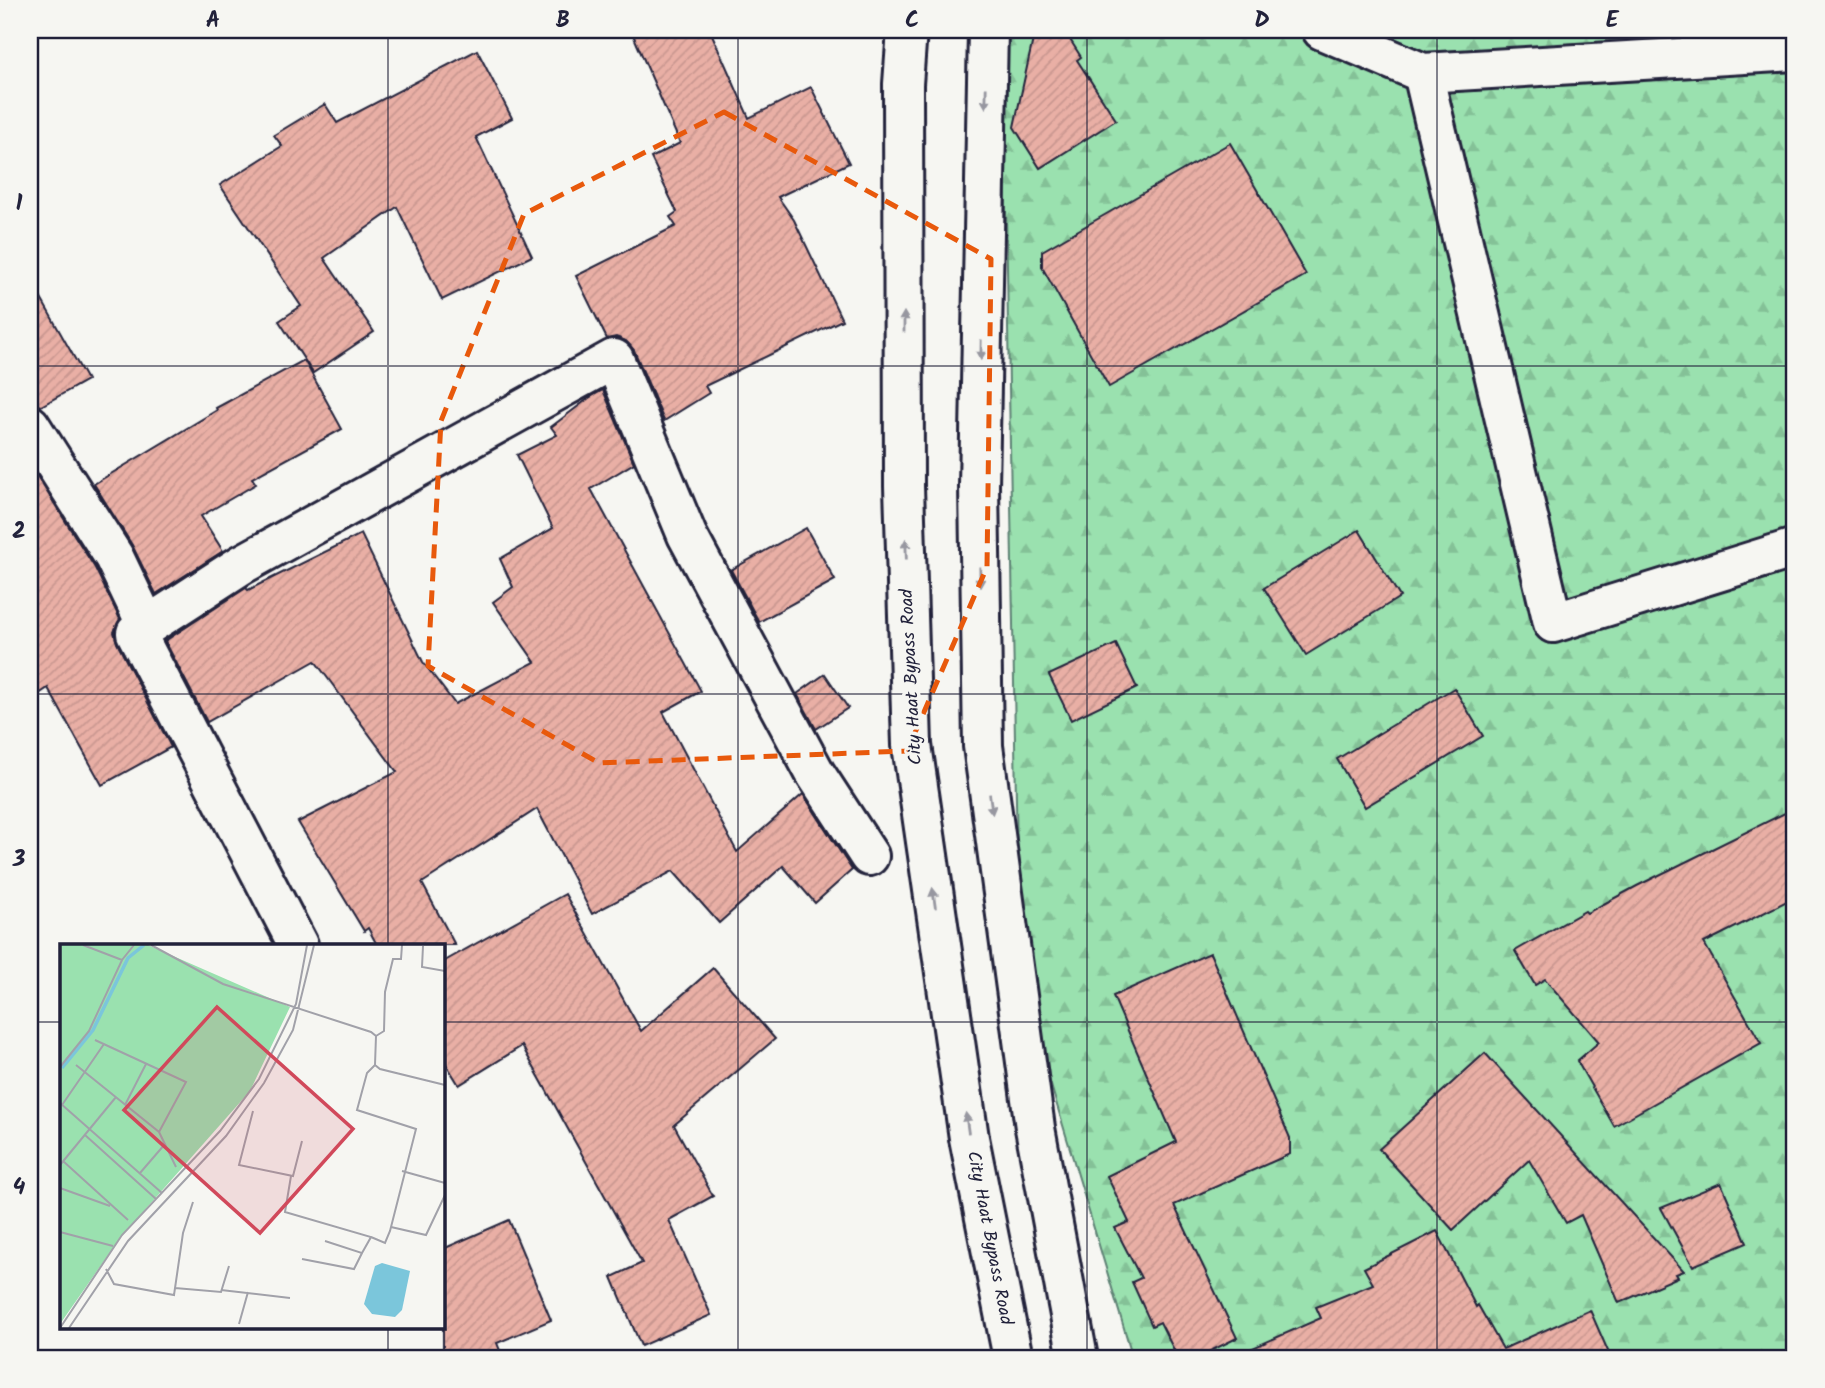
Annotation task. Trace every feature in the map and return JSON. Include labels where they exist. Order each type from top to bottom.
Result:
[{"type":"street","name":"City Haat Bypass Road","points":[[907,30],[903,85],[904,486],[912,745],[969,1138],[1013,1358]]},
{"type":"street","points":[[988,30],[979,486],[983,746],[1035,1128],[1078,1358]]},
{"type":"street","points":[[1322,30],[1423,73],[1795,51]]},
{"type":"street","points":[[1423,73],[1553,623],[1795,548]]},
{"type":"street","points":[[297,944],[136,633],[241,565],[614,359],[687,535],[815,773],[869,856]]},
{"type":"street","points":[[30,425],[114,557],[147,626]]},
{"type":"highlighted area","points":[[724,112],[991,259],[987,567],[907,751],[599,763],[428,666],[441,421],[524,214]]},
{"type":"green space","points":[[1003,30],[1795,30],[1795,1358],[1133,1358],[1019,979]]},
{"type":"building","points":[[631,30],[710,30],[749,118],[811,87],[849,163],[778,197],[794,220],[842,320],[705,386],[709,393],[664,421],[634,350],[626,341],[616,337],[607,339],[576,276],[676,226],[670,217],[677,212],[651,158],[680,143]]},
{"type":"building","points":[[1035,30],[1064,30],[1081,57],[1077,60],[1116,120],[1040,168],[1014,127]]},
{"type":"building","points":[[477,50],[512,118],[476,137],[532,256],[442,300],[397,207],[324,258],[374,332],[313,373],[279,321],[301,306],[220,185],[282,146],[274,135],[325,104],[337,123]]},
{"type":"building","points":[[1230,143],[1306,275],[1109,387],[1042,267],[1042,251]]},
{"type":"building","points":[[30,279],[87,380],[41,406],[30,403]]},
{"type":"building","points":[[304,360],[342,429],[252,478],[256,484],[201,516],[223,551],[156,594],[132,545],[94,484],[217,410],[216,408]]},
{"type":"building","points":[[603,390],[634,463],[591,489],[701,691],[663,712],[737,852],[803,794],[852,870],[815,903],[783,866],[719,923],[673,871],[592,914],[537,809],[422,883],[455,945],[376,944],[368,928],[364,931],[298,822],[397,772],[315,661],[207,722],[165,641],[246,588],[248,590],[361,534],[423,662],[455,704],[535,662],[493,602],[513,587],[500,559],[553,528],[517,455],[557,435],[551,427]]},
{"type":"building","points":[[30,465],[95,568],[120,619],[114,632],[117,643],[171,747],[102,785],[48,688],[30,700]]},
{"type":"building","points":[[806,528],[835,580],[759,622],[731,570]]},
{"type":"building","points":[[1359,530],[1400,597],[1306,655],[1264,588]]},
{"type":"building","points":[[1116,644],[1137,688],[1071,720],[1049,675]]},
{"type":"building","points":[[825,674],[848,708],[816,729],[797,694]]},
{"type":"building","points":[[1454,688],[1483,736],[1365,807],[1337,759]]},
{"type":"building","points":[[1795,808],[1795,897],[1704,943],[1761,1043],[1614,1126],[1577,1061],[1599,1042],[1545,979],[1535,985],[1515,951],[1585,911],[1587,913]]},
{"type":"building","points":[[565,894],[641,1031],[713,968],[775,1039],[674,1125],[713,1196],[669,1220],[711,1315],[641,1346],[612,1277],[642,1263],[522,1046],[459,1085],[444,1061],[444,961]]},
{"type":"building","points":[[1210,953],[1290,1138],[1290,1154],[1174,1205],[1237,1338],[1196,1358],[1178,1358],[1160,1322],[1152,1326],[1132,1282],[1141,1278],[1115,1228],[1129,1222],[1107,1176],[1176,1142],[1113,996]]},
{"type":"building","points":[[1485,1053],[1684,1271],[1676,1274],[1678,1277],[1619,1303],[1581,1215],[1566,1223],[1529,1160],[1453,1230],[1379,1149]]},
{"type":"building","points":[[1721,1183],[1747,1243],[1693,1266],[1661,1208]]},
{"type":"building","points":[[509,1220],[551,1320],[497,1343],[503,1358],[443,1358],[444,1249]]},
{"type":"building","points":[[1437,1231],[1476,1307],[1478,1305],[1503,1349],[1590,1310],[1611,1358],[1230,1358],[1321,1318],[1316,1307],[1373,1284],[1364,1268]]}]
